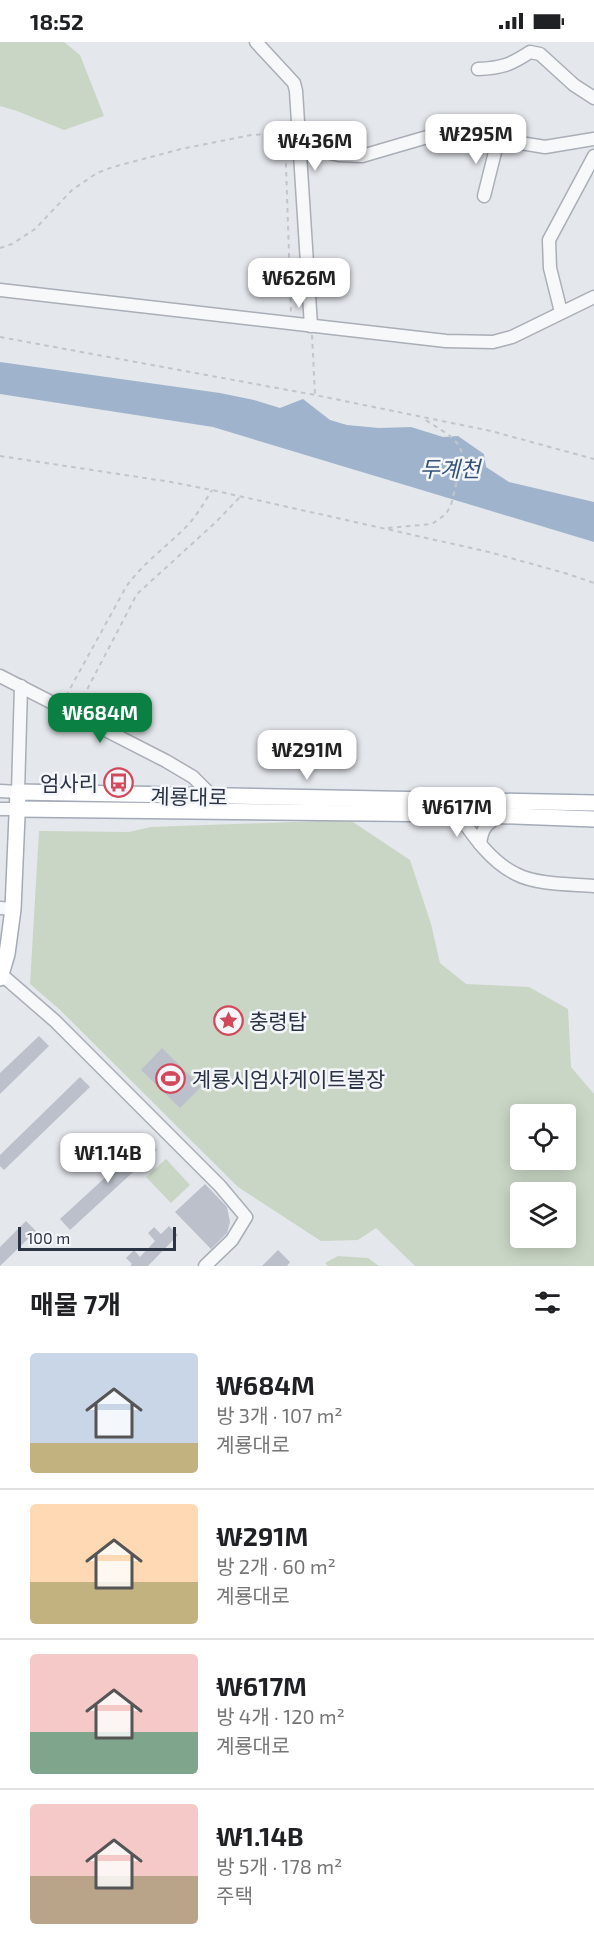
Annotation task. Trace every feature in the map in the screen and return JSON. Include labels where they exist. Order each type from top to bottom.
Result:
[{"type":"main road","name":"계룡대로","points":[[18,792],[594,803]]},
{"type":"main road","points":[[1,977],[18,792]]},
{"type":"main road","name":"계룡대로","points":[[18,809],[458,814],[594,819]]},
{"type":"street","points":[[256,42],[294,83],[296,91],[311,326]]},
{"type":"street","points":[[478,69],[500,68],[530,52],[540,54],[574,85],[594,98]]},
{"type":"street","points":[[298,141],[315,149],[339,155],[362,156],[458,128],[496,139],[545,147],[594,139]]},
{"type":"street","points":[[484,196],[496,148],[496,139]]},
{"type":"street","points":[[561,312],[550,268],[549,240],[594,156]]},
{"type":"street","points":[[0,290],[446,341],[493,342],[512,337],[594,297]]},
{"type":"street","points":[[0,676],[193,777],[212,796]]},
{"type":"street","points":[[18,792],[21,686]]},
{"type":"street","name":"계룡대로","points":[[0,791],[18,792]]},
{"type":"street","name":"계룡대로","points":[[0,809],[18,809]]},
{"type":"street","points":[[458,814],[491,857],[517,875],[550,883],[594,886]]},
{"type":"street","points":[[480,844],[481,832],[485,825],[499,816]]},
{"type":"street","points":[[1,977],[55,1021],[220,1186],[246,1217],[232,1240],[205,1266]]},
{"type":"path","points":[[0,248],[12,244],[36,229],[72,190],[97,173],[159,155],[224,140],[251,135],[285,136],[291,324]]},
{"type":"path","points":[[311,326],[315,395]]},
{"type":"path","points":[[0,337],[315,395],[491,431],[594,459]]},
{"type":"path","points":[[386,529],[432,524],[446,514],[451,505],[463,456],[459,445],[449,435],[423,418]]},
{"type":"path","points":[[0,456],[212,490],[489,552],[594,583]]},
{"type":"path","points":[[60,706],[135,573],[186,527],[212,490]]},
{"type":"path","points":[[75,714],[137,594],[240,497]]},
{"type":"green space","points":[[0,42],[64,42],[80,55],[104,116],[64,130],[0,106]]},
{"type":"green space","points":[[350,820],[410,860],[431,924],[440,963],[466,984],[529,987],[568,1009],[571,1067],[594,1094],[594,1266],[415,1266],[376,1228],[358,1240],[321,1241],[238,1187],[59,1009],[30,984],[39,831],[129,832],[151,827]]},
{"type":"green space","points":[[166,1159],[190,1185],[171,1203],[146,1177]]},
{"type":"green space","points":[[338,1256],[368,1258],[379,1266],[328,1266],[325,1263]]},
{"type":"water","name":"두계천","points":[[0,362],[220,393],[280,408],[303,399],[330,420],[347,425],[379,428],[411,427],[443,437],[458,436],[484,454],[486,467],[509,482],[594,502],[594,542],[213,427],[0,394]]},
{"type":"building","points":[[39,1036],[49,1046],[0,1094],[0,1073]]},
{"type":"building","name":"계룡시엄사게이트볼장","points":[[162,1048],[201,1087],[180,1108],[141,1070]]},
{"type":"building","points":[[80,1077],[90,1087],[4,1170],[0,1166],[0,1155]]},
{"type":"building","points":[[147,1139],[157,1150],[70,1230],[60,1219]]},
{"type":"building","points":[[205,1184],[227,1207],[230,1222],[227,1233],[211,1249],[175,1212]]},
{"type":"building","points":[[26,1221],[36,1231],[0,1266],[0,1247]]},
{"type":"building","points":[[169,1226],[178,1235],[148,1266],[130,1266],[132,1264],[126,1258],[134,1250],[140,1257],[155,1241],[148,1233],[154,1227],[161,1234]]},
{"type":"building","points":[[278,1250],[290,1262],[287,1266],[262,1266]]},
{"type":"place","name":"엄사리","points":[[119,782]]},
{"type":"place","name":"충령탑","points":[[228,1020]]},
{"type":"place","name":"계룡시엄사게이트볼장","points":[[171,1078]]}]
